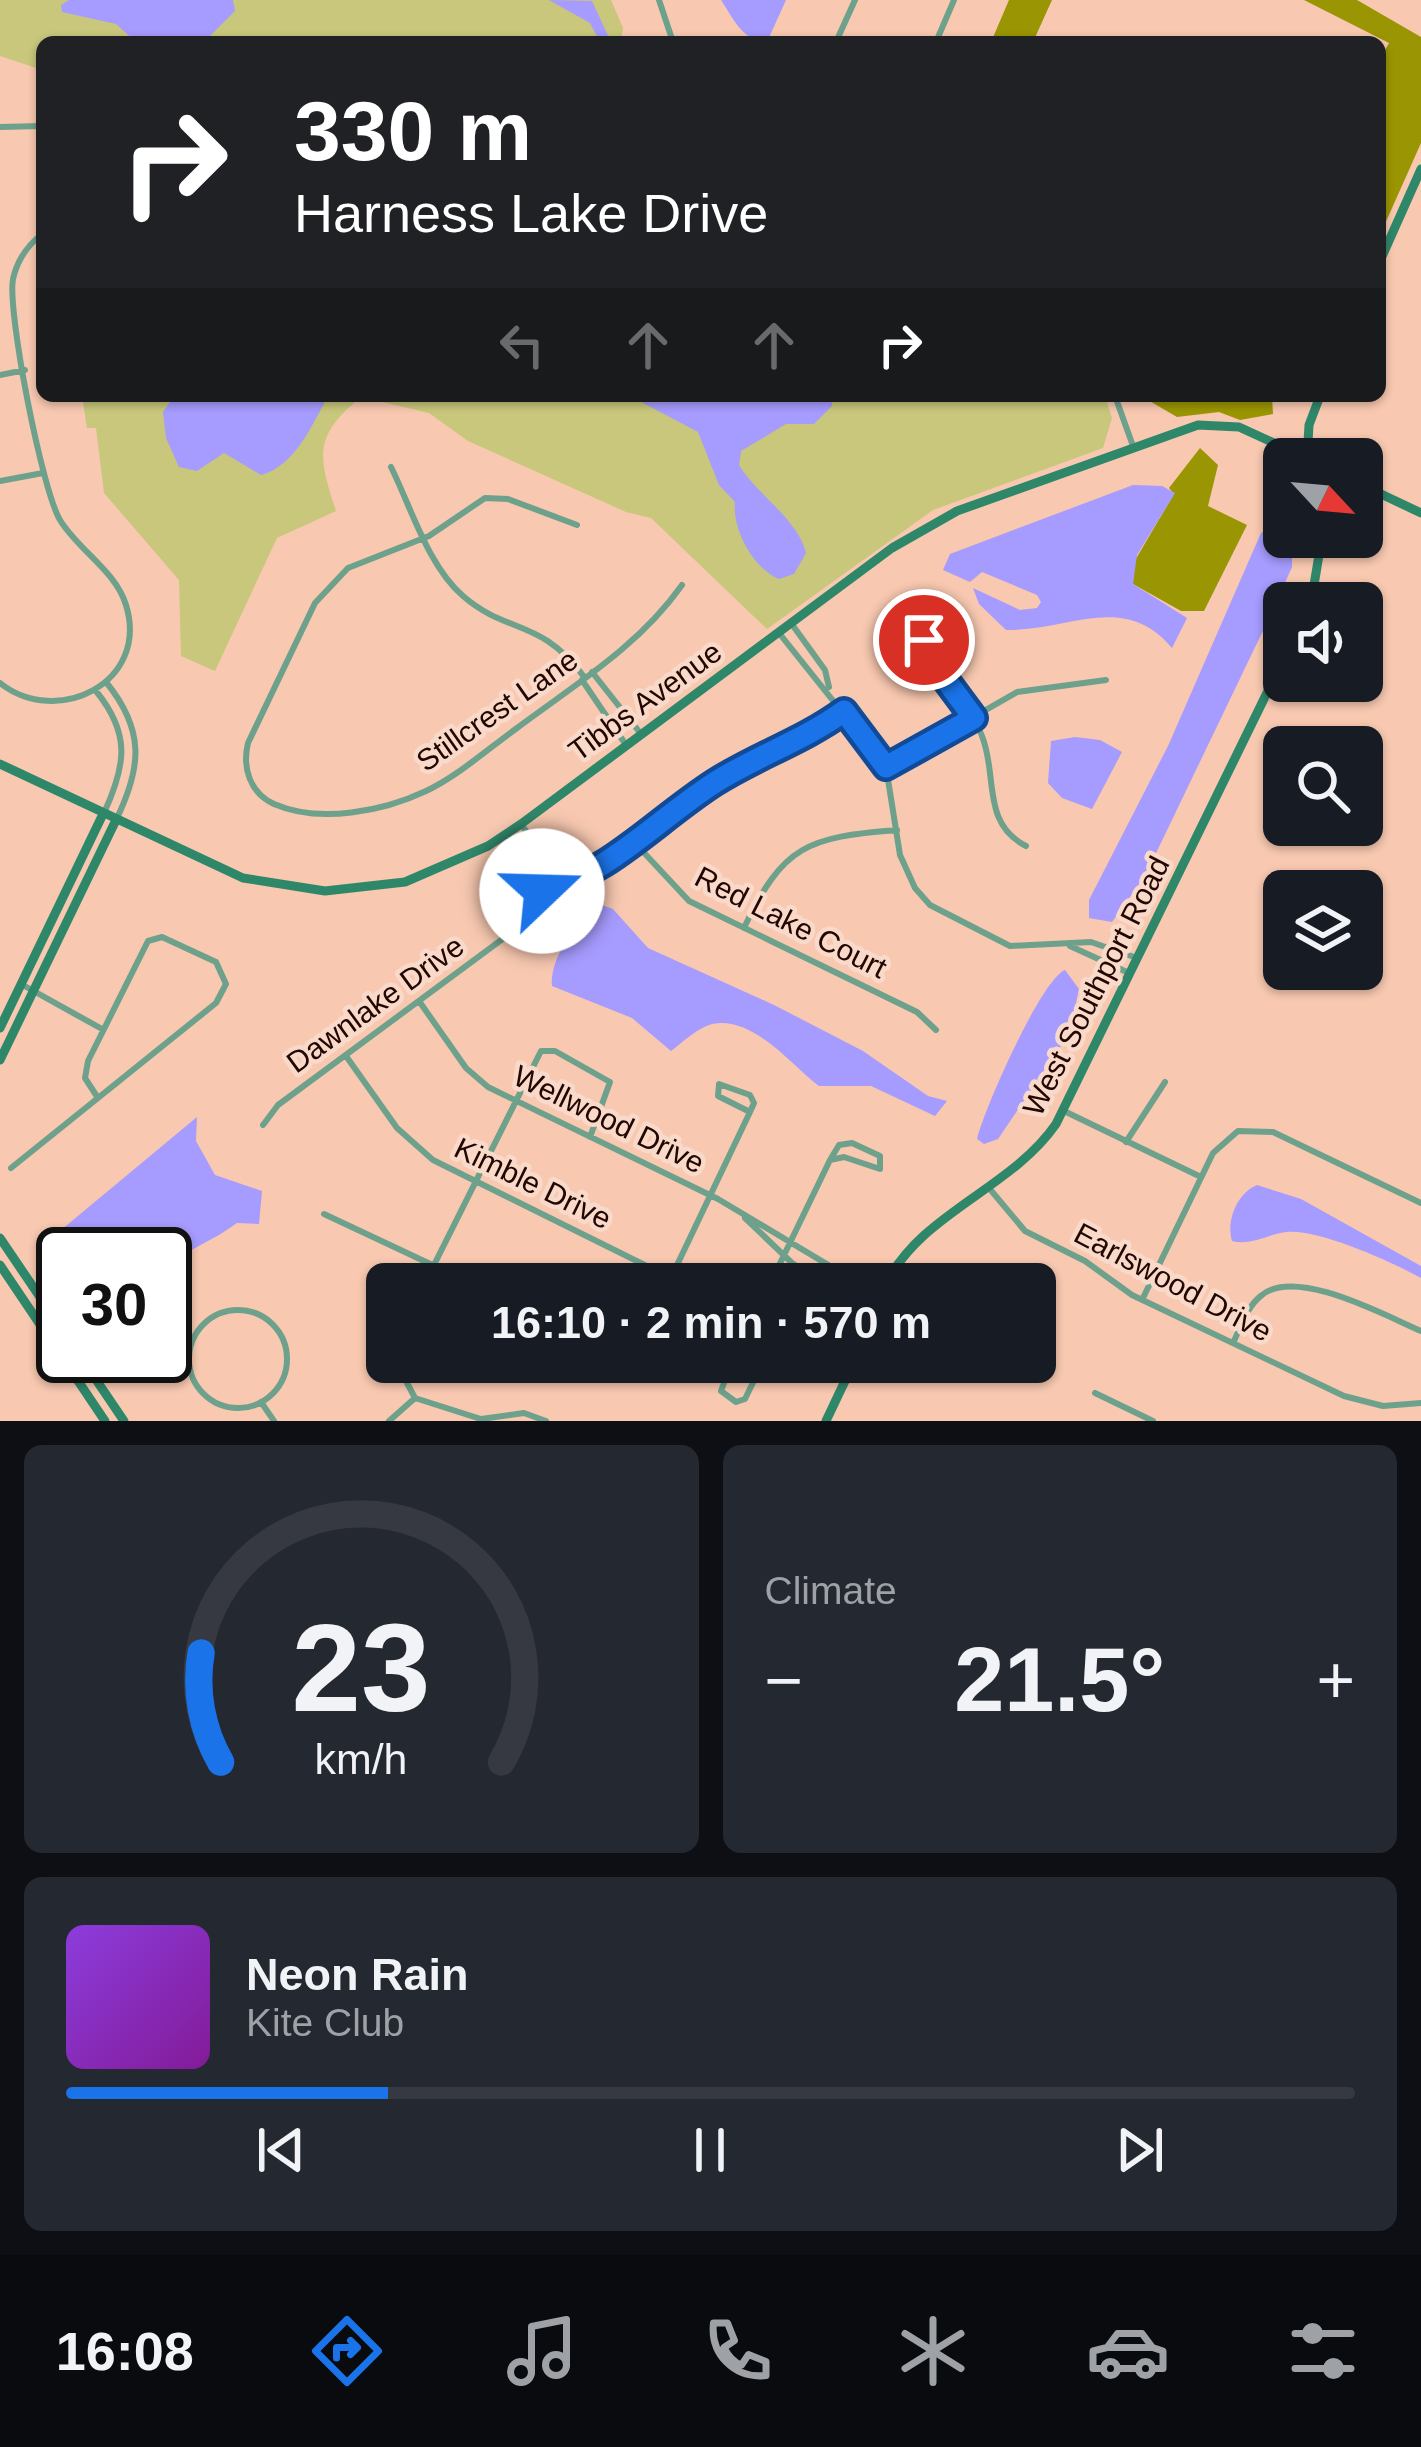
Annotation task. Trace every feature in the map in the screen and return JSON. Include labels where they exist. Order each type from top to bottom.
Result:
[{"type":"street","points":[[659,0],[671,36]]},
{"type":"street","points":[[839,36],[855,0]]},
{"type":"street","points":[[939,36],[954,0]]},
{"type":"street","points":[[0,128],[36,126]]},
{"type":"street","points":[[1386,248],[1421,169]]},
{"type":"street","points":[[0,683],[32,702],[53,704],[95,691],[106,682],[127,647],[126,605],[111,577],[61,522],[43,473],[14,278],[36,243]]},
{"type":"street","points":[[0,375],[25,370]]},
{"type":"street","points":[[1117,402],[1133,446]]},
{"type":"street","points":[[1308,438],[1318,402]]},
{"type":"street","name":"Tibbs Avenue","points":[[0,764],[243,878],[325,891],[368,889],[423,877],[506,834],[932,523],[1198,425],[1221,424],[1263,441]]},
{"type":"street","points":[[391,466],[426,537],[463,596],[552,640],[641,734]]},
{"type":"street","points":[[0,481],[43,473]]},
{"type":"street","points":[[1383,495],[1421,513]]},
{"type":"street","points":[[426,537],[469,504],[493,497],[577,525]]},
{"type":"street","name":"Stillcrest Lane","points":[[426,537],[356,564],[320,596],[248,743],[248,777],[263,797],[288,808],[343,812],[389,805],[446,779],[643,634],[682,585]]},
{"type":"street","points":[[791,622],[825,670],[830,691]]},
{"type":"street","points":[[779,632],[886,767],[908,876],[940,913],[1008,946],[1102,943],[1137,958]]},
{"type":"street","points":[[924,637],[930,658],[974,718],[988,753],[996,815],[1005,831],[1026,846]]},
{"type":"street","points":[[586,677],[626,745]]},
{"type":"street","points":[[886,767],[1028,688],[1106,680]]},
{"type":"street","points":[[0,1060],[134,778],[138,751],[128,711],[106,682]]},
{"type":"street","points":[[0,1028],[121,775],[124,752],[117,720],[95,691]]},
{"type":"street","name":"West Southport Road","points":[[901,1263],[917,1241],[1040,1146],[1063,1111],[1263,701]]},
{"type":"street","points":[[532,883],[567,887],[587,876],[717,782],[801,741],[844,711]]},
{"type":"street","points":[[520,824],[536,845],[544,870],[543,886]]},
{"type":"street","points":[[744,928],[770,876],[796,851],[836,835],[897,830]]},
{"type":"street","points":[[506,834],[528,863],[532,883],[520,926]]},
{"type":"street","name":"Red Lake Court","points":[[634,842],[677,893],[917,1012],[937,1030]]},
{"type":"street","points":[[544,870],[587,876]]},
{"type":"street","name":"Dawnlake Drive","points":[[263,1125],[278,1105],[520,926],[543,886]]},
{"type":"street","points":[[11,1168],[216,1003],[225,976],[216,962],[169,939],[153,938],[141,951],[85,1070],[96,1095]]},
{"type":"street","points":[[1066,945],[1130,974]]},
{"type":"street","points":[[21,984],[102,1029]]},
{"type":"street","name":"Wellwood Drive","points":[[419,1001],[470,1072],[514,1100],[710,1195],[825,1263]]},
{"type":"street","points":[[435,1263],[541,1051],[555,1051],[610,1082],[590,1136]]},
{"type":"street","name":"Kimble Drive","points":[[346,1056],[407,1139],[474,1182],[634,1263]]},
{"type":"street","points":[[1126,1142],[1165,1082]]},
{"type":"street","points":[[678,1263],[750,1112],[753,1096],[718,1084],[718,1096],[750,1112]]},
{"type":"street","points":[[1063,1111],[1201,1177]]},
{"type":"street","points":[[1142,1300],[1215,1148],[1238,1132],[1274,1132],[1421,1203]]},
{"type":"street","points":[[780,1263],[783,1256],[790,1242],[830,1160],[836,1148],[850,1142],[882,1161],[873,1170],[844,1157],[830,1160]]},
{"type":"street","name":"Earlswood Drive","points":[[989,1188],[1024,1231],[1142,1300],[1352,1399],[1383,1406],[1421,1403]]},
{"type":"street","points":[[324,1214],[430,1263]]},
{"type":"street","name":"Wellwood Drive","points":[[742,1214],[794,1263]]},
{"type":"street","points":[[0,1238],[36,1291]]},
{"type":"street","points":[[0,1265],[105,1421]]},
{"type":"street","points":[[1233,1343],[1257,1298],[1288,1284],[1311,1287],[1421,1331]]},
{"type":"street","points":[[250,1311],[281,1336],[285,1373],[261,1402],[222,1406],[196,1386],[190,1347],[213,1317],[250,1311]]},
{"type":"street","points":[[98,1383],[124,1421]]},
{"type":"street","points":[[407,1383],[415,1398],[482,1420],[524,1413],[546,1421]]},
{"type":"street","points":[[724,1383],[721,1391],[736,1402],[745,1399],[753,1383]]},
{"type":"street","points":[[826,1421],[844,1383]]},
{"type":"street","points":[[1095,1393],[1153,1421]]},
{"type":"street","points":[[388,1421],[415,1398]]},
{"type":"street","points":[[261,1402],[274,1421]]},
{"type":"street","points":[[1125,1421],[1130,1410]]},
{"type":"shaded area","points":[[0,0],[611,0],[623,28],[622,36],[36,36],[36,68],[0,56]]},
{"type":"shaded area","points":[[69,0],[233,0],[235,11],[210,36],[129,36],[116,24],[62,12],[61,5]]},
{"type":"shaded area","points":[[549,0],[592,1],[608,36],[597,36],[590,23]]},
{"type":"shaded area","points":[[721,0],[786,0],[770,36],[749,36]]},
{"type":"shaded area","points":[[1009,0],[1052,0],[1036,36],[994,36]]},
{"type":"shaded area","points":[[1304,0],[1357,0],[1421,37],[1421,143],[1386,222],[1389,43],[1386,36],[1375,36]]},
{"type":"shaded area","points":[[83,402],[355,402],[334,424],[324,448],[336,511],[277,538],[215,671],[181,656],[179,580],[104,493],[96,428],[87,428]]},
{"type":"shaded area","points":[[170,402],[325,402],[293,454],[261,475],[224,453],[197,471],[179,467],[166,438],[163,412]]},
{"type":"shaded area","points":[[382,402],[1107,402],[1112,418],[1103,448],[933,510],[767,629],[651,518],[626,512],[468,441],[429,413]]},
{"type":"shaded area","points":[[641,402],[832,402],[814,424],[786,424],[741,451],[739,465],[802,541],[806,553],[794,574],[779,579],[753,558],[737,524],[735,502],[719,485],[698,432]]},
{"type":"shaded area","points":[[1151,402],[1272,402],[1273,414],[1240,420],[1219,412],[1177,417]]},
{"type":"shaded area","points":[[1200,448],[1218,465],[1208,506],[1247,525],[1204,611],[1181,611],[1133,584],[1134,562],[1174,494],[1169,488]]},
{"type":"shaded area","points":[[1133,485],[1162,486],[1175,493],[1137,555],[1133,584],[1187,618],[1172,648],[1135,621],[1115,618],[1006,630],[979,604],[973,588],[1020,610],[1037,608],[1041,602],[1037,595],[982,572],[970,582],[943,570],[950,554]]},
{"type":"shaded area","points":[[1261,533],[1263,558],[1292,558],[1285,582],[1263,582],[1263,631],[1145,876],[1112,922],[1089,918],[1089,900],[1168,746]]},
{"type":"shaded area","points":[[1100,740],[1122,752],[1092,809],[1062,798],[1048,783],[1051,741]]},
{"type":"shaded area","points":[[602,905],[613,909],[648,948],[774,1005],[863,1051],[928,1096],[947,1101],[935,1116],[871,1086],[819,1086],[757,1034],[727,1023],[706,1026],[671,1051],[632,1018],[552,986],[555,964],[567,939]]},
{"type":"shaded area","points":[[1065,970],[1079,989],[1069,1034],[998,1139],[984,1144],[977,1139],[1002,1075],[1042,996]]},
{"type":"shaded area","points":[[197,1117],[196,1141],[215,1175],[262,1191],[259,1224],[237,1223],[192,1250],[192,1227],[65,1227]]},
{"type":"shaded area","points":[[1257,1185],[1301,1199],[1421,1266],[1421,1278],[1336,1241],[1301,1232],[1232,1241],[1235,1208]]},
{"type":"route","points":[[542,891],[578,883],[717,782],[801,741],[844,711],[886,767],[974,718],[928,655],[924,640]]}]
